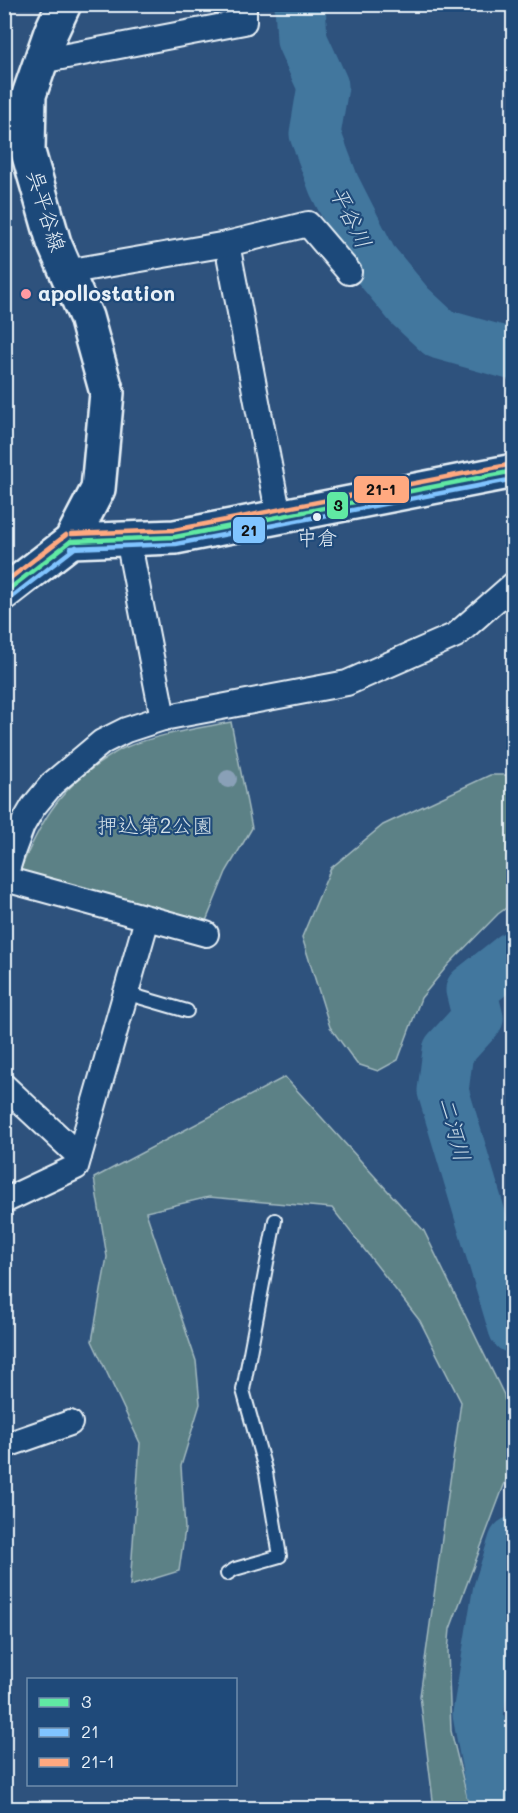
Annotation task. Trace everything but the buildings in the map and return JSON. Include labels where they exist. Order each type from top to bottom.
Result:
[{"type":"main road","name":"呉平谷線","points":[[4,593],[71,541],[98,489],[107,393],[86,317],[54,243],[28,152],[29,95],[51,32],[64,4]]},
{"type":"main road","points":[[71,541],[175,537],[513,471]]},
{"type":"street","points":[[41,62],[244,22],[244,4]]},
{"type":"street","points":[[66,272],[227,244],[308,224],[349,272]]},
{"type":"street","points":[[227,244],[279,517]]},
{"type":"street","points":[[128,539],[164,718]]},
{"type":"street","points":[[206,934],[5,880],[22,826],[33,807],[52,784],[102,742],[126,730],[164,718],[347,683],[456,635],[513,584]]},
{"type":"street","points":[[4,1201],[76,1167],[147,919]]},
{"type":"street","points":[[4,1086],[79,1156]]},
{"type":"street","points":[[4,1446],[70,1423]]},
{"type":"lane","points":[[125,993],[187,1011]]},
{"type":"lane","points":[[227,1574],[235,1569],[280,1556],[266,1473],[243,1390],[275,1220]]},
{"type":"green space","name":"押込第2公園","points":[[231,722],[252,828],[226,872],[204,926],[18,875],[51,810],[62,796],[88,772],[116,752],[137,743],[177,732]]},
{"type":"green space","points":[[490,775],[513,775],[513,903],[498,914],[448,965],[421,998],[398,1060],[378,1071],[357,1064],[330,1027],[302,937],[331,868],[383,825]]},
{"type":"green space","points":[[285,1077],[424,1231],[504,1395],[512,1464],[450,1629],[448,1651],[451,1731],[470,1808],[434,1808],[420,1696],[461,1402],[420,1321],[332,1208],[209,1197],[146,1212],[196,1361],[200,1404],[181,1466],[185,1529],[179,1571],[130,1586],[140,1443],[92,1341],[107,1257],[94,1178]]},
{"type":"waterway","name":"平谷川","points":[[300,4],[302,40],[323,86],[315,134],[334,185],[372,260],[410,306],[440,334],[514,355]]},
{"type":"waterway","name":"二河川","points":[[514,956],[471,990],[478,1018],[448,1051],[443,1091],[514,1328]]},
{"type":"waterway","name":"二河川","points":[[495,1808],[478,1714],[498,1593],[514,1542]]},
{"type":"transit line","name":"21-1","points":[[71,534],[174,530],[513,464]]},
{"type":"transit line","name":"3","points":[[71,541],[175,537],[514,471]]},
{"type":"transit line","name":"21","points":[[71,548],[176,544],[514,479]]},
{"type":"transit line","name":"21-1","points":[[4,583],[66,535]]},
{"type":"transit line","name":"3","points":[[4,593],[71,541]]},
{"type":"transit line","name":"21","points":[[9,599],[76,547]]},
{"type":"place","name":"apollostation","points":[[26,294]]},
{"type":"place","name":"中倉","points":[[317,517]]}]
